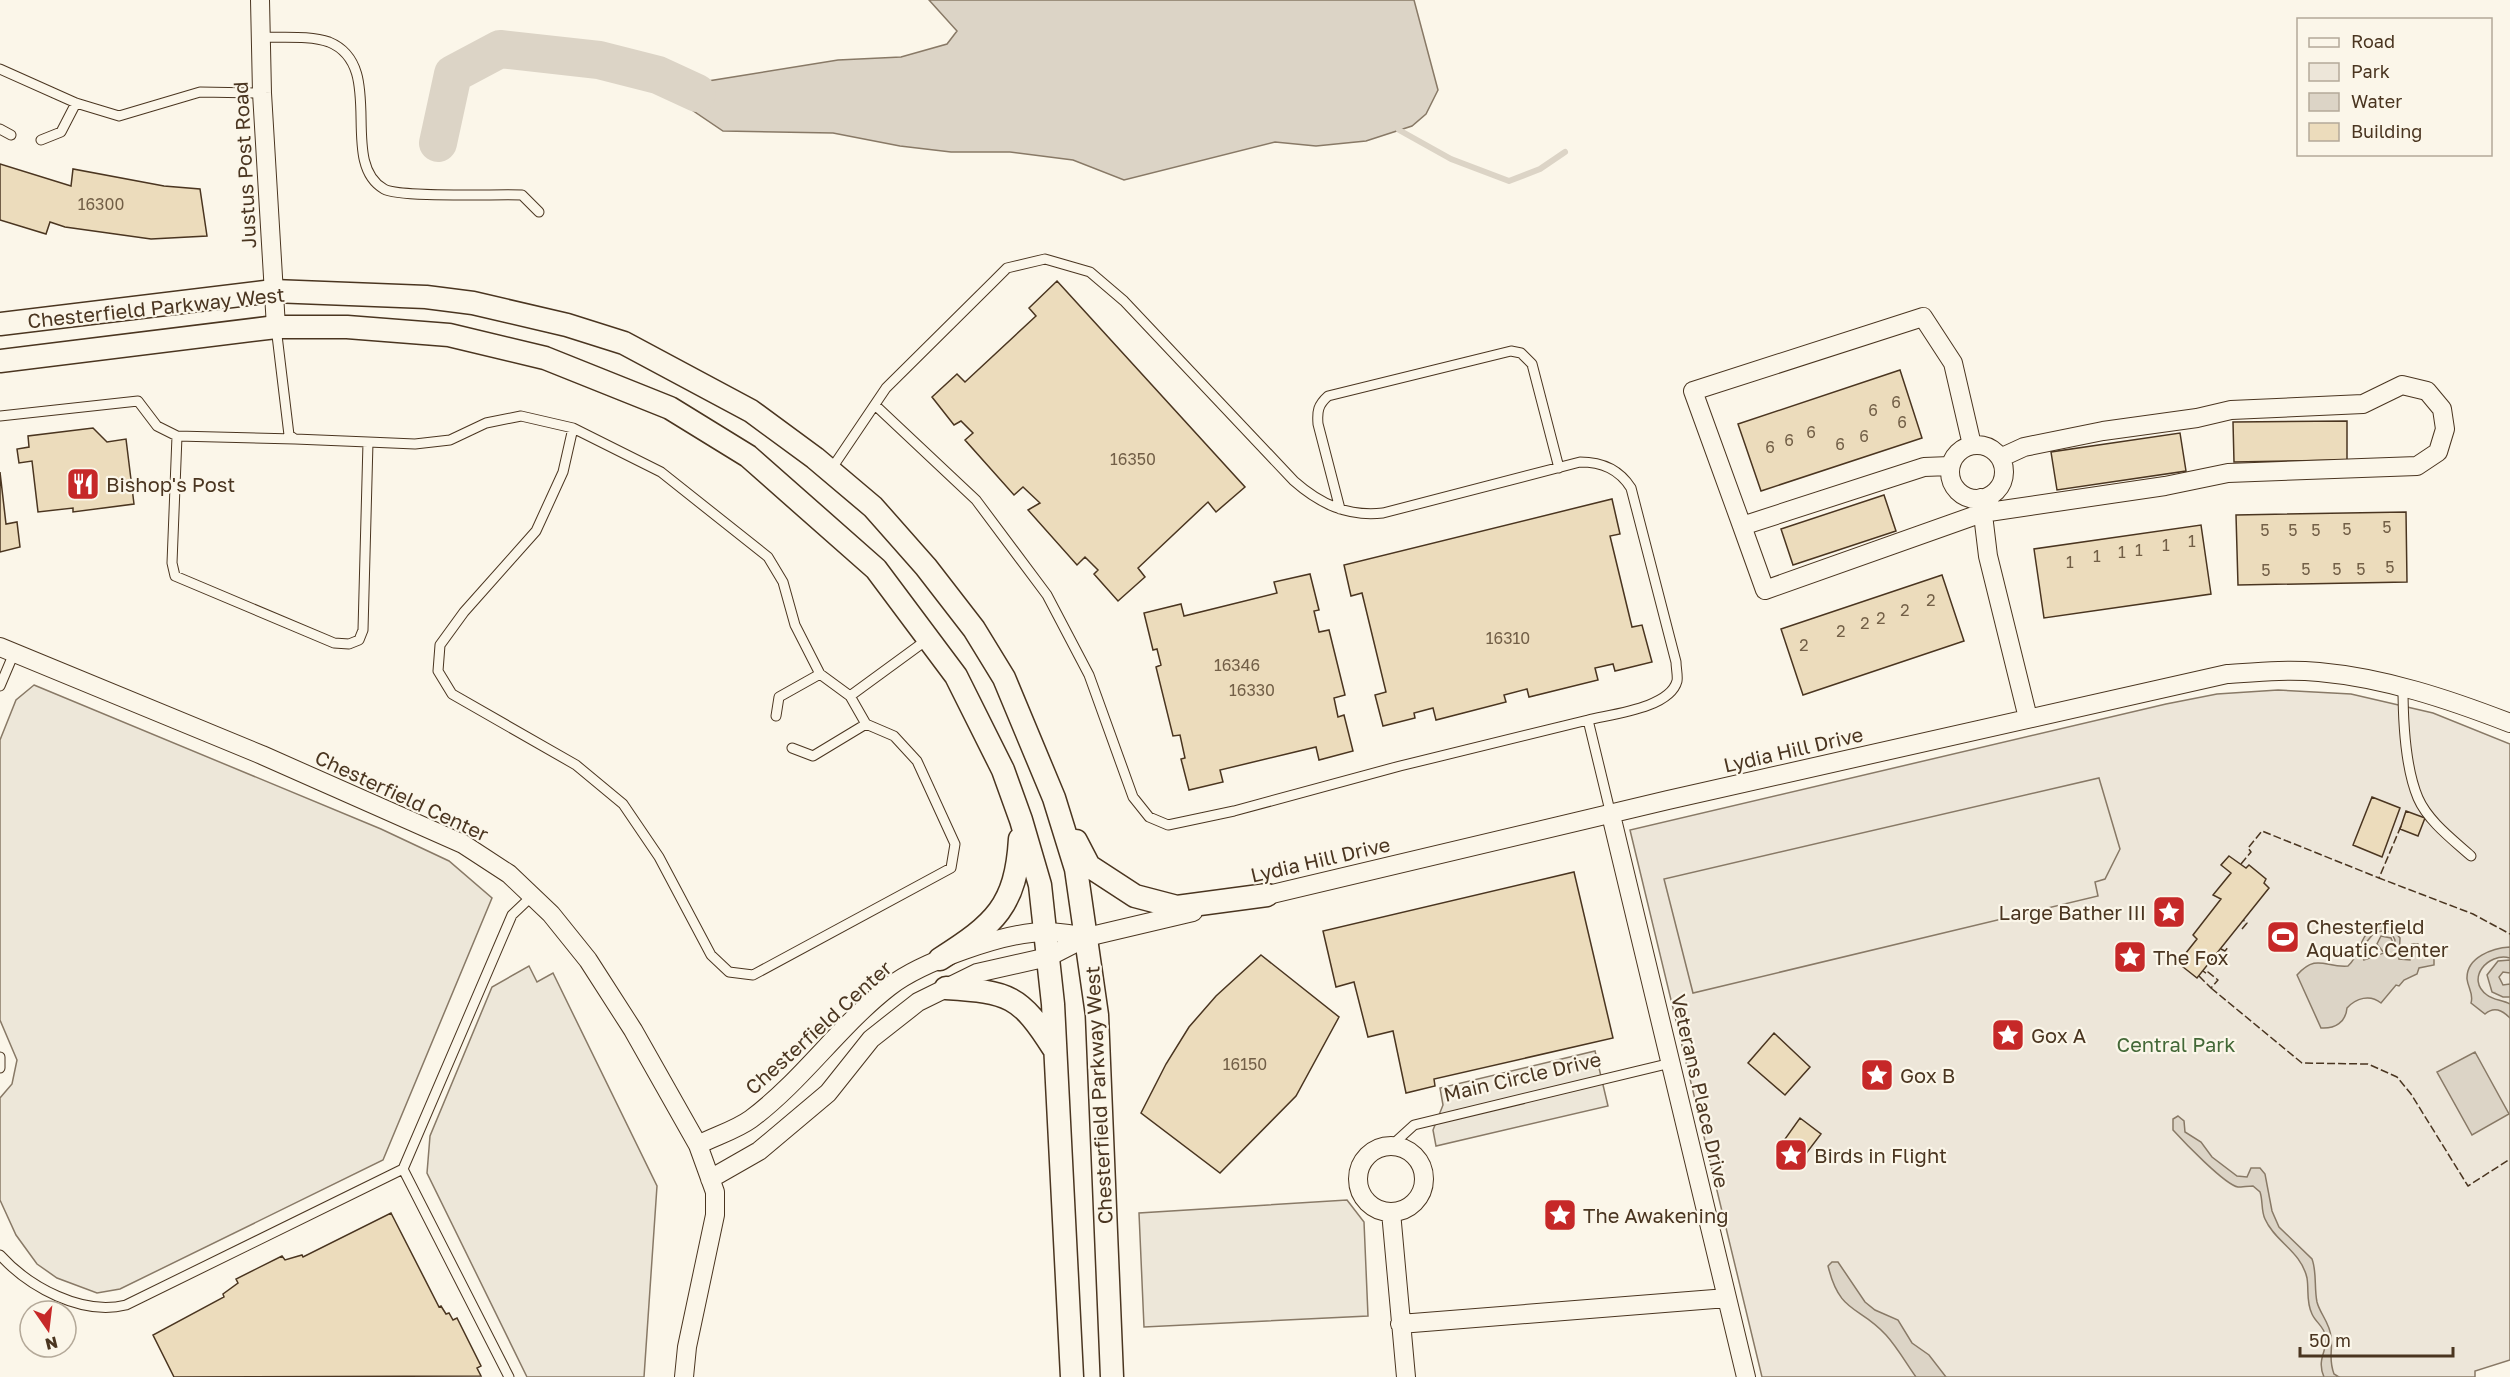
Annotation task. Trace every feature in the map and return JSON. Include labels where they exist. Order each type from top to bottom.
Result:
[{"type":"street","name":"Justus Post Road","points":[[260,0],[262,93],[276,327]]},
{"type":"street","name":"Chesterfield Parkway West","points":[[0,324],[273,291],[426,297],[473,303],[567,325],[624,343],[751,411],[873,507],[926,567],[974,629],[1004,678],[1056,804],[1076,869],[1097,1015],[1112,1377]]},
{"type":"street","points":[[1972,445],[1953,363],[1923,317],[1694,391],[1765,590],[1981,506],[2165,486],[2228,473],[2417,466],[2438,452],[2445,429],[2442,409],[2427,391],[2402,385],[2363,404],[2231,410],[2197,418],[2092,433],[2024,447],[2000,458]]},
{"type":"street","name":"Chesterfield Parkway West","points":[[0,361],[276,327],[347,327],[449,335],[545,358],[670,408],[748,456],[876,569],[956,676],[1004,770],[1040,885],[1056,1051],[1072,1377]]},
{"type":"street","points":[[1981,506],[2001,483],[2004,470],[2000,458],[1988,447],[1972,445],[1958,453],[1950,466],[1951,479],[1957,490],[1981,506],[1988,556],[2028,718]]},
{"type":"street","points":[[1742,526],[1924,467],[1950,466]]},
{"type":"street","name":"Chesterfield Center","points":[[7,650],[262,755],[463,844],[508,874],[551,914],[588,960],[633,1030],[698,1144],[715,1192],[715,1215],[687,1347],[684,1377]]},
{"type":"street","name":"Lydia Hill Drive","points":[[1087,937],[2226,674],[2317,672],[2370,679],[2455,701],[2510,723]]},
{"type":"street","points":[[1056,804],[1089,866],[1136,896],[1177,907],[1268,895]]},
{"type":"street","name":"Veterans Place Drive","points":[[1611,815],[1746,1377]]},
{"type":"street","points":[[940,959],[969,941],[1004,908],[1018,873],[1021,820]]},
{"type":"street","name":"Chesterfield Center","points":[[698,1144],[749,1120],[791,1085],[888,987],[913,972],[940,959],[1002,939],[1045,932],[1087,937]]},
{"type":"street","points":[[710,1179],[759,1151],[828,1093],[871,1039],[918,1002],[976,973],[1048,957],[1087,937]]},
{"type":"street","points":[[946,988],[986,990],[1013,1000],[1033,1015],[1056,1051]]},
{"type":"street","points":[[1391,1146],[1404,1148],[1414,1155],[1422,1166],[1424,1179],[1422,1191],[1414,1202],[1404,1209],[1391,1212],[1406,1377]]},
{"type":"street","name":"Main Circle Drive","points":[[1391,1146],[1378,1149],[1368,1156],[1360,1166],[1358,1179],[1360,1192],[1368,1202],[1378,1209],[1391,1212]]},
{"type":"street","points":[[1400,1324],[1728,1298]]},
{"type":"lane","points":[[261,37],[322,40],[333,44],[346,55],[358,74],[362,141],[368,170],[385,190],[407,193],[522,195],[539,212]]},
{"type":"lane","points":[[0,71],[76,103],[118,116],[200,92],[262,93]]},
{"type":"lane","points":[[41,140],[61,132],[76,103]]},
{"type":"lane","points":[[0,129],[12,135]]},
{"type":"lane","points":[[830,471],[886,388],[1007,268],[1045,260],[1090,272],[1124,301],[1294,481],[1310,495],[1340,509],[1362,515],[1383,513],[1580,462],[1603,465],[1616,471],[1632,488],[1676,662],[1677,681],[1670,693],[1649,706],[1234,812],[1168,825],[1149,817],[1133,797],[1089,675],[1047,595],[976,500],[875,405]]},
{"type":"lane","points":[[276,327],[289,435],[295,439]]},
{"type":"lane","points":[[1340,509],[1318,424],[1317,410],[1321,402],[1328,396],[1511,351],[1521,353],[1532,364],[1559,468]]},
{"type":"lane","points":[[0,416],[138,401],[157,426],[177,436],[415,444],[450,440],[486,423],[520,416],[573,428],[661,472],[768,557],[783,582],[795,625],[820,674],[850,696],[866,724],[894,736],[917,761],[955,844],[951,868],[753,975],[729,972],[711,956],[659,857],[623,804],[576,765],[452,694],[438,670],[440,645],[464,612],[536,531],[563,472],[573,428]]},
{"type":"lane","points":[[177,436],[172,562],[175,576],[334,643],[349,644],[358,640],[363,630],[368,442]]},
{"type":"lane","points":[[850,696],[928,639]]},
{"type":"lane","points":[[0,686],[7,650]]},
{"type":"lane","points":[[776,716],[779,698],[820,674]]},
{"type":"lane","points":[[2403,687],[2408,756],[2418,798],[2440,829],[2471,856]]},
{"type":"lane","points":[[1588,720],[1611,815]]},
{"type":"lane","points":[[792,748],[813,756],[866,724]]},
{"type":"lane","points":[[0,1255],[24,1277],[57,1295],[89,1305],[115,1308],[126,1305],[403,1169],[512,915],[532,896]]},
{"type":"lane","points":[[0,1057],[0,1068]]},
{"type":"lane","name":"Main Circle Drive","points":[[1391,1146],[1414,1125],[1671,1063]]},
{"type":"lane","points":[[403,1169],[509,1377]]},
{"type":"green space","name":"Central Park","points":[[2278,690],[2351,694],[2433,713],[2510,744],[2510,1360],[2475,1371],[2475,1377],[1762,1377],[1630,830],[2166,704],[2217,694]]},
{"type":"shaded area","points":[[34,685],[381,829],[449,861],[492,898],[383,1160],[120,1289],[97,1293],[57,1278],[37,1264],[16,1235],[0,1200],[0,1098],[12,1084],[17,1060],[0,1020],[0,740],[16,700]]},
{"type":"shaded area","points":[[2099,778],[2120,849],[2105,879],[2095,882],[2098,896],[1693,993],[1664,879]]},
{"type":"shaded area","points":[[529,966],[537,982],[553,973],[657,1186],[644,1377],[527,1377],[427,1173],[430,1136],[492,987]]},
{"type":"shaded area","points":[[1595,1051],[1608,1106],[1436,1146],[1433,1130],[1443,1105],[1440,1088]]},
{"type":"shaded area","points":[[1347,1200],[1364,1222],[1368,1316],[1144,1327],[1139,1213]]},
{"type":"water","points":[[929,0],[1414,0],[1438,90],[1426,114],[1412,126],[1366,141],[1316,146],[1275,142],[1124,180],[1073,160],[1010,152],[951,152],[900,146],[833,133],[723,131],[689,108],[702,82],[838,60],[901,57],[947,44],[957,31]]},
{"type":"water","points":[[2389,925],[2400,938],[2399,959],[2410,960],[2412,944],[2418,944],[2419,948],[2434,946],[2434,965],[2419,968],[2417,974],[2404,980],[2399,986],[2396,985],[2381,1003],[2368,998],[2359,1000],[2347,1008],[2339,1024],[2321,1028],[2297,975],[2304,968],[2316,963],[2348,966],[2354,960],[2362,940],[2371,930]],"holes":[[[2391,932],[2395,940],[2394,946],[2391,938],[2381,936],[2377,944],[2384,953],[2364,960],[2364,945],[2374,933]]]},
{"type":"water","points":[[2510,947],[2510,958],[2502,957],[2487,963],[2482,968],[2478,982],[2487,995],[2510,1004],[2510,1018],[2498,1010],[2485,1014],[2471,1003],[2468,971],[2476,959],[2482,955],[2496,949]]},
{"type":"water","points":[[2510,960],[2510,973],[2503,972],[2499,977],[2503,985],[2510,984],[2510,997],[2503,997],[2492,992],[2487,975],[2498,961]]},
{"type":"water","points":[[2475,1052],[2509,1114],[2472,1135],[2437,1072]]},
{"type":"water","points":[[2178,1116],[2184,1121],[2185,1132],[2201,1142],[2212,1157],[2237,1176],[2247,1177],[2251,1168],[2260,1168],[2265,1174],[2272,1211],[2279,1227],[2312,1259],[2317,1302],[2330,1332],[2331,1364],[2334,1374],[2339,1377],[2324,1377],[2321,1365],[2326,1337],[2324,1330],[2310,1310],[2304,1269],[2294,1254],[2269,1227],[2264,1216],[2260,1192],[2253,1186],[2238,1187],[2232,1184],[2204,1162],[2173,1130],[2173,1119]]},
{"type":"water","points":[[1832,1262],[1838,1262],[1865,1302],[1875,1310],[1898,1320],[1912,1343],[1929,1355],[1946,1377],[1916,1377],[1886,1335],[1876,1325],[1851,1308],[1838,1293],[1828,1266]]},
{"type":"building","points":[[0,164],[71,186],[73,169],[164,186],[200,189],[207,236],[151,239],[65,227],[50,222],[46,234],[0,220]]},
{"type":"building","points":[[1057,281],[1245,487],[1216,512],[1208,502],[1138,568],[1145,577],[1118,601],[1094,574],[1098,570],[1085,557],[1077,565],[1028,510],[1040,503],[1023,487],[1014,495],[965,440],[973,433],[961,421],[954,425],[932,397],[957,374],[965,382],[1036,316],[1029,308]]},
{"type":"building","points":[[1900,370],[1922,438],[1761,491],[1738,424]]},
{"type":"building","points":[[2347,421],[2347,460],[2234,462],[2233,422]]},
{"type":"building","name":"Bishop's Post","points":[[93,428],[107,442],[126,439],[134,504],[73,512],[73,508],[38,512],[32,461],[19,463],[17,449],[29,447],[28,436]]},
{"type":"building","points":[[2180,433],[2186,471],[2057,490],[2051,452]]},
{"type":"building","points":[[0,472],[6,524],[17,522],[20,547],[0,552]]},
{"type":"building","points":[[1884,495],[1896,531],[1793,565],[1781,529]]},
{"type":"building","points":[[1612,499],[1620,534],[1610,536],[1632,627],[1642,625],[1652,662],[1615,671],[1613,664],[1595,668],[1598,680],[1529,697],[1527,689],[1504,695],[1506,702],[1436,720],[1433,708],[1414,713],[1415,718],[1383,726],[1375,695],[1386,692],[1362,593],[1351,596],[1344,565]]},
{"type":"building","points":[[2406,512],[2407,582],[2238,585],[2236,515]]},
{"type":"building","points":[[2201,525],[2211,594],[2044,618],[2034,549]]},
{"type":"building","points":[[1310,574],[1319,610],[1314,611],[1319,632],[1329,630],[1345,695],[1334,698],[1338,717],[1344,715],[1353,751],[1319,760],[1316,747],[1220,770],[1223,782],[1189,790],[1181,759],[1185,758],[1180,735],[1173,736],[1156,667],[1161,665],[1157,649],[1153,650],[1144,613],[1181,604],[1184,616],[1277,593],[1274,582]]},
{"type":"building","points":[[1942,575],[1964,641],[1803,695],[1781,629]]},
{"type":"building","points":[[2372,797],[2400,808],[2382,857],[2353,845]]},
{"type":"building","points":[[2406,811],[2425,818],[2418,836],[2400,829]]},
{"type":"building","points":[[2229,856],[2246,868],[2249,865],[2266,879],[2264,883],[2269,888],[2197,978],[2178,963],[2197,939],[2193,935],[2221,899],[2213,895],[2231,873],[2221,865]]},
{"type":"building","points":[[1574,872],[1613,1038],[1434,1079],[1435,1086],[1406,1093],[1393,1031],[1368,1037],[1354,982],[1336,987],[1323,931]]},
{"type":"building","points":[[1261,955],[1339,1017],[1296,1096],[1220,1173],[1141,1113],[1166,1064],[1189,1027],[1216,996]]},
{"type":"building","points":[[1774,1033],[1810,1067],[1785,1095],[1748,1063]]},
{"type":"building","points":[[1800,1118],[1821,1134],[1805,1155],[1785,1139]]},
{"type":"building","points":[[391,1213],[439,1307],[441,1306],[446,1314],[449,1313],[453,1320],[457,1318],[481,1366],[477,1368],[481,1376],[174,1377],[153,1335],[224,1297],[223,1294],[238,1283],[236,1279],[282,1256],[285,1260],[302,1255],[303,1257]]},
{"type":"waterway","points":[[438,143],[453,74],[500,49],[599,60],[658,75],[697,93]]},
{"type":"waterway","points":[[1399,130],[1451,159],[1509,181],[1540,169],[1565,152]]},
{"type":"fence","points":[[2401,826],[2379,878],[2473,914],[2510,934]]},
{"type":"fence","points":[[2241,864],[2251,852],[2248,848],[2262,831],[2379,878]]},
{"type":"fence","points":[[2242,929],[2247,923],[2243,920]]},
{"type":"fence","points":[[2221,949],[2225,951],[2229,946]]},
{"type":"fence","points":[[2199,976],[2211,988],[2218,980],[2203,971]]},
{"type":"fence","points":[[2211,988],[2302,1063],[2368,1064],[2397,1077],[2411,1094],[2468,1186],[2510,1159]]},
{"type":"place","name":"Bishop's Post","points":[[83,484]]},
{"type":"place","name":"Large Bather III","points":[[2169,912]]},
{"type":"place","name":"Chesterfield Aquatic Center","points":[[2283,937]]},
{"type":"place","name":"The Fox","points":[[2130,957]]},
{"type":"place","name":"Gox A","points":[[2008,1035]]},
{"type":"place","name":"Gox B","points":[[1877,1075]]},
{"type":"place","name":"Birds in Flight","points":[[1791,1155]]},
{"type":"place","name":"The Awakening","points":[[1560,1215]]}]
